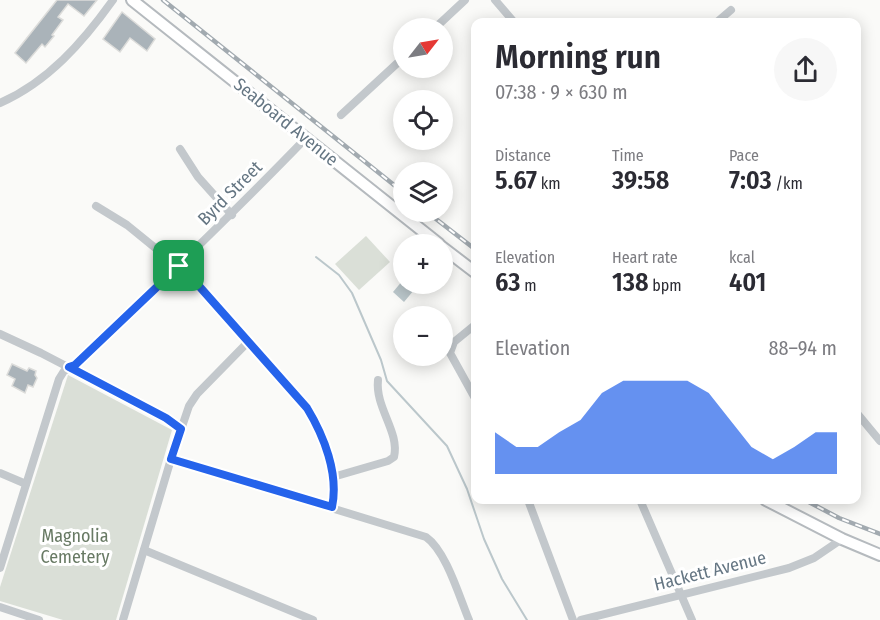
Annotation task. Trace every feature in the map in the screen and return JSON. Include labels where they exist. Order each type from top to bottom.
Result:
[{"type":"main road","name":"Seaboard Avenue","points":[[132,0],[426,234]]},
{"type":"main road","name":"Seaboard Avenue","points":[[453,255],[471,269]]},
{"type":"main road","points":[[774,504],[842,539],[880,555]]},
{"type":"street","points":[[0,103],[28,88],[60,63],[114,0]]},
{"type":"street","points":[[446,18],[465,0]]},
{"type":"street","points":[[495,0],[511,18]]},
{"type":"street","points":[[722,18],[731,10]]},
{"type":"street","points":[[341,115],[393,67]]},
{"type":"street","name":"Byrd Street","points":[[0,568],[59,379],[64,371],[75,365],[232,215],[306,138]]},
{"type":"street","points":[[180,149],[198,177],[232,215]]},
{"type":"street","points":[[96,206],[127,225],[191,277],[307,408],[317,428],[333,477],[332,507]]},
{"type":"street","points":[[471,328],[454,342],[450,353],[471,391]]},
{"type":"street","points":[[0,334],[69,367],[166,418],[181,429]]},
{"type":"street","points":[[123,620],[189,406],[197,394],[248,342]]},
{"type":"street","points":[[333,477],[388,461],[394,457],[394,444],[378,397],[378,380]]},
{"type":"street","points":[[861,418],[880,441]]},
{"type":"street","points":[[171,459],[422,535],[430,540],[443,559],[469,620]]},
{"type":"street","points":[[0,472],[26,484]]},
{"type":"street","points":[[530,504],[573,620]]},
{"type":"street","points":[[642,504],[692,620]]},
{"type":"street","name":"Hackett Avenue","points":[[581,620],[789,568],[814,558],[842,539]]},
{"type":"street","points":[[144,550],[313,620]]},
{"type":"street","points":[[0,608],[21,617],[39,620]]},
{"type":"green space","points":[[366,236],[390,262],[359,290],[335,264]]},
{"type":"green space","name":"Magnolia Cemetery","points":[[68,375],[172,430],[116,620],[63,620],[0,601],[0,587]]},
{"type":"shaded area","points":[[395,294],[411,294],[404,302]]},
{"type":"building","points":[[57,0],[97,0],[84,16],[68,4],[58,17],[63,20],[52,35],[54,36],[45,47],[42,44],[26,63],[15,53]]},
{"type":"building","points":[[122,12],[155,39],[147,51],[130,38],[120,52],[103,39]]},
{"type":"building","points":[[12,364],[27,371],[29,368],[36,371],[37,378],[33,387],[28,385],[25,393],[12,386],[15,379],[7,375]]},
{"type":"waterway","points":[[316,257],[339,275],[352,293],[381,360],[387,381],[447,446],[471,501]]},
{"type":"waterway","points":[[472,504],[484,539],[502,579],[527,620]]},
{"type":"railway","points":[[163,0],[393,184]]},
{"type":"railway","points":[[440,222],[471,246]]},
{"type":"railway","points":[[813,504],[839,518],[880,534]]},
{"type":"route","points":[[179,266],[307,408],[331,466],[334,499],[332,507],[171,459],[181,429],[166,418],[69,367],[75,365],[179,266]]}]
